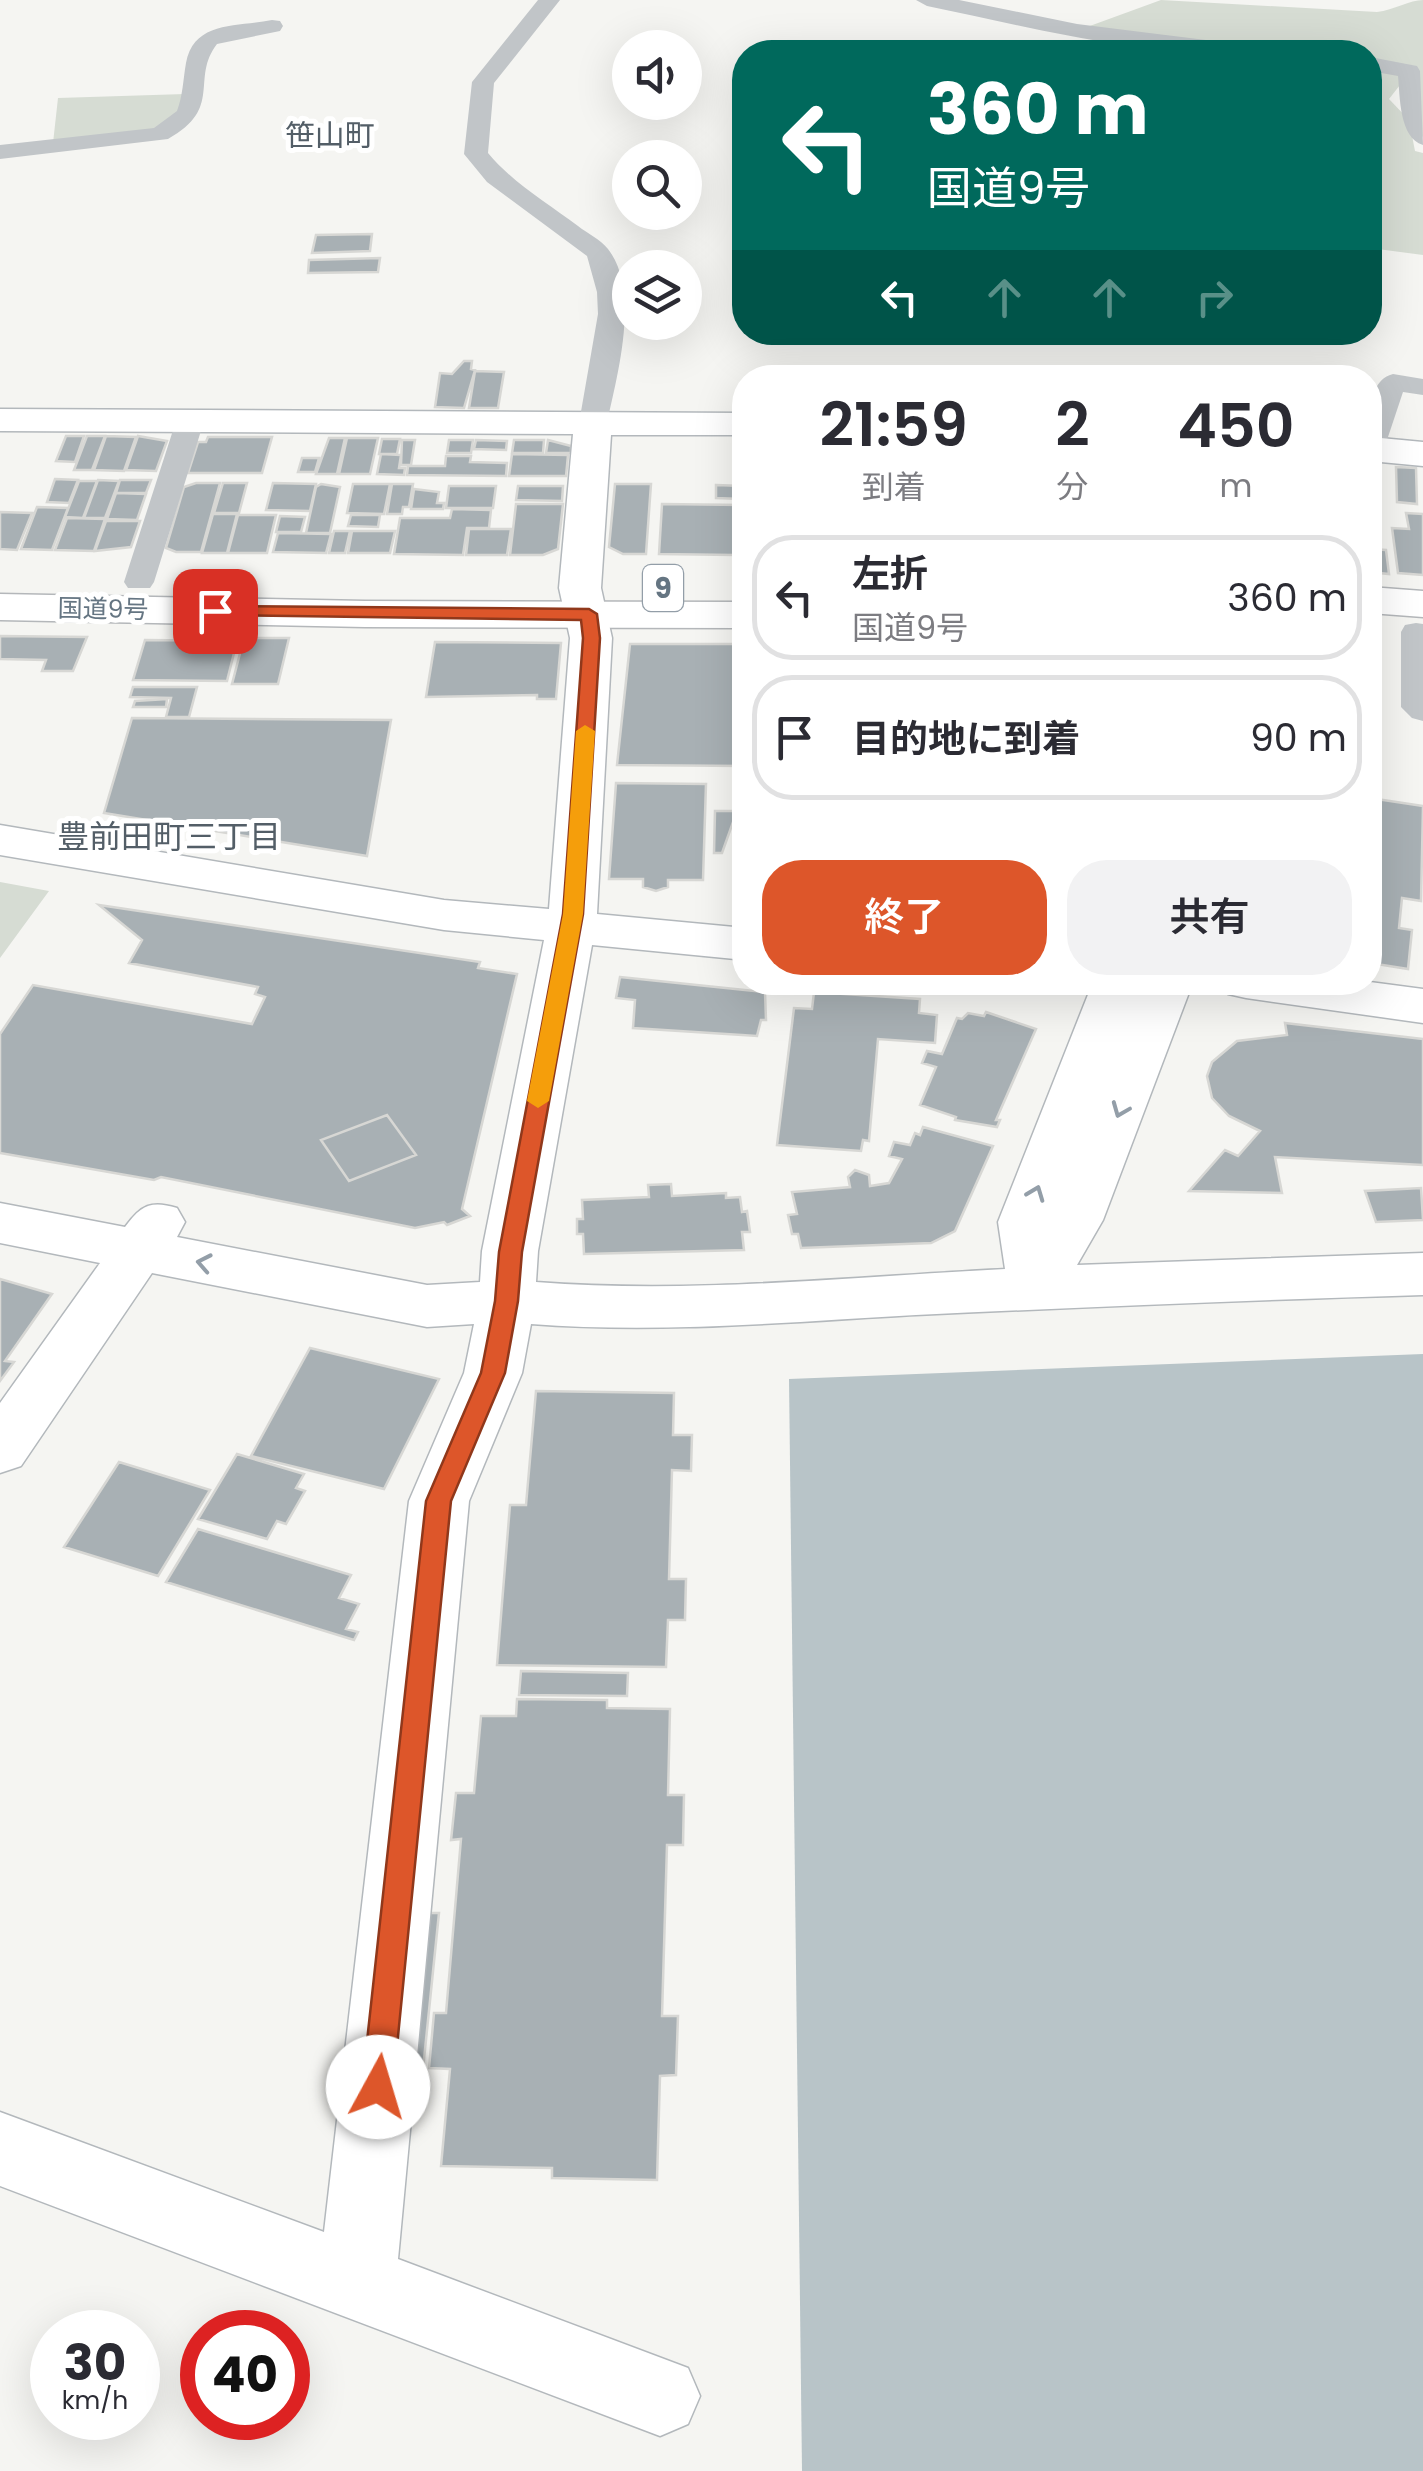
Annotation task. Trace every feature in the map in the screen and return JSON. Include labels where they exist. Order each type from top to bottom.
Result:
[{"type":"main road","points":[[0,420],[732,424]]},
{"type":"main road","points":[[357,2282],[439,1501],[493,1373],[507,1301],[510,1252],[570,930],[592,638],[584,601],[594,423]]},
{"type":"main road","points":[[1382,450],[1423,454]]},
{"type":"main road","name":"国道9号","points":[[0,581],[139,582],[584,601],[732,614]]},
{"type":"main road","name":"国道9号","points":[[0,607],[584,601],[732,589]]},
{"type":"main road","points":[[1382,605],[1421,622]]},
{"type":"main road","points":[[1382,627],[1421,622]]},
{"type":"main road","points":[[0,840],[390,906],[570,930],[732,943]]},
{"type":"main road","points":[[1036,1288],[1025,1222],[1113,995]]},
{"type":"main road","points":[[1036,1288],[1076,1220],[1163,995]]},
{"type":"main road","points":[[1342,995],[1423,1006]]},
{"type":"main road","points":[[0,1187],[149,1234],[428,1306],[507,1301],[600,1308],[683,1306],[1423,1274]]},
{"type":"main road","points":[[0,1223],[149,1234]]},
{"type":"main road","points":[[0,1449],[149,1234]]},
{"type":"main road","points":[[0,2149],[660,2396]]},
{"type":"street","points":[[549,0],[483,82],[476,154],[495,177],[598,252],[604,264],[611,313],[594,423]]},
{"type":"street","points":[[927,0],[1077,30],[1154,40]]},
{"type":"street","points":[[0,152],[160,134],[177,128],[188,116],[204,44],[214,36],[272,26]]},
{"type":"street","points":[[1382,66],[1409,71],[1412,110],[1423,138]]},
{"type":"street","points":[[1382,414],[1393,382],[1423,387]]},
{"type":"street","points":[[139,582],[190,421]]},
{"type":"street","points":[[1421,622],[1417,706],[1423,712]]},
{"type":"shaded area","points":[[1161,0],[1377,12],[1423,0],[1423,138],[1412,110],[1407,76],[1389,99],[1409,120],[1415,151],[1423,153],[1423,255],[1382,250],[1382,40],[1170,40],[1087,27]]},
{"type":"shaded area","points":[[185,94],[180,117],[168,127],[53,143],[58,98]]},
{"type":"shaded area","points":[[0,882],[49,891],[0,958]]},
{"type":"shaded area","points":[[1423,1354],[1423,2471],[802,2471],[789,1379]]},
{"type":"building","points":[[372,234],[370,251],[312,253],[316,235]]},
{"type":"building","points":[[380,258],[378,272],[308,273],[309,260]]},
{"type":"building","points":[[464,361],[472,361],[471,369],[475,370],[464,408],[435,407],[440,373],[452,374]]},
{"type":"building","points":[[475,371],[504,372],[498,408],[469,408]]},
{"type":"building","points":[[66,436],[84,436],[75,462],[56,461]]},
{"type":"building","points":[[87,436],[105,436],[92,470],[74,470]]},
{"type":"building","points":[[106,436],[136,437],[124,471],[94,470]]},
{"type":"building","points":[[138,436],[167,441],[156,471],[126,470]]},
{"type":"building","points":[[208,437],[272,437],[262,473],[188,473],[198,442],[206,442]]},
{"type":"building","points":[[329,438],[345,438],[337,474],[316,474]]},
{"type":"building","points":[[347,438],[378,438],[370,474],[339,474]]},
{"type":"building","points":[[382,439],[400,439],[397,454],[379,454]]},
{"type":"building","points":[[402,440],[415,440],[411,465],[401,465]]},
{"type":"building","points":[[449,440],[473,440],[471,453],[447,453]]},
{"type":"building","points":[[476,440],[507,441],[506,450],[474,449]]},
{"type":"building","points":[[514,440],[544,440],[543,453],[512,453]]},
{"type":"building","points":[[548,440],[571,446],[571,453],[546,453]]},
{"type":"building","points":[[381,454],[401,455],[399,468],[405,468],[404,475],[377,474]]},
{"type":"building","points":[[512,454],[568,455],[566,476],[509,476]]},
{"type":"building","points":[[446,456],[471,456],[470,462],[507,463],[506,476],[407,475],[408,466],[445,466]]},
{"type":"building","points":[[302,458],[319,458],[315,472],[298,472]]},
{"type":"building","points":[[1396,467],[1416,468],[1417,504],[1397,502]]},
{"type":"building","points":[[55,479],[78,480],[69,503],[47,502]]},
{"type":"building","points":[[98,480],[119,481],[105,518],[84,518]]},
{"type":"building","points":[[120,480],[151,480],[146,493],[116,493]]},
{"type":"building","points":[[79,481],[97,481],[83,518],[65,517]]},
{"type":"building","points":[[220,483],[201,552],[176,552],[166,548],[184,487]]},
{"type":"building","points":[[223,483],[247,483],[239,513],[214,513]]},
{"type":"building","points":[[273,483],[316,484],[310,511],[266,510]]},
{"type":"building","points":[[353,484],[390,484],[384,514],[347,513]]},
{"type":"building","points":[[392,484],[413,484],[409,507],[403,507],[402,514],[387,514]]},
{"type":"building","points":[[615,484],[651,484],[646,554],[623,554],[609,547]]},
{"type":"building","points":[[716,485],[732,486],[732,499],[716,498]]},
{"type":"building","points":[[449,486],[496,486],[493,508],[446,508]]},
{"type":"building","points":[[518,486],[563,486],[562,501],[516,500]]},
{"type":"building","points":[[316,487],[340,487],[330,533],[306,533]]},
{"type":"building","points":[[414,489],[439,492],[437,503],[444,503],[443,509],[411,509]]},
{"type":"building","points":[[116,493],[146,494],[137,520],[107,519]]},
{"type":"building","points":[[516,504],[563,504],[558,549],[543,555],[510,555]]},
{"type":"building","points":[[662,504],[732,505],[732,555],[659,554]]},
{"type":"building","points":[[37,507],[68,508],[52,550],[21,549]]},
{"type":"building","points":[[452,509],[491,510],[489,528],[467,528],[463,555],[394,554],[400,518],[450,518]]},
{"type":"building","points":[[0,512],[32,513],[17,550],[0,549]]},
{"type":"building","points":[[1406,513],[1423,514],[1423,575],[1398,573],[1392,528],[1409,529]]},
{"type":"building","points":[[213,514],[237,514],[227,553],[202,553]]},
{"type":"building","points":[[238,515],[276,515],[267,553],[228,553]]},
{"type":"building","points":[[351,515],[380,515],[378,527],[348,526]]},
{"type":"building","points":[[280,516],[305,517],[301,532],[276,532]]},
{"type":"building","points":[[67,518],[105,519],[94,551],[55,550]]},
{"type":"building","points":[[106,521],[140,521],[131,547],[95,551]]},
{"type":"building","points":[[469,529],[511,529],[507,555],[466,555]]},
{"type":"building","points":[[334,531],[350,531],[345,553],[329,553]]},
{"type":"building","points":[[352,531],[395,531],[390,553],[348,553]]},
{"type":"building","points":[[278,533],[331,534],[326,553],[273,552]]},
{"type":"building","points":[[1382,550],[1386,550],[1389,574],[1382,573]]},
{"type":"building","points":[[0,636],[87,637],[73,671],[42,671],[46,660],[0,659]]},
{"type":"building","points":[[244,638],[289,638],[278,684],[232,684]]},
{"type":"building","points":[[145,640],[237,641],[227,681],[133,680]]},
{"type":"building","points":[[435,642],[561,643],[556,699],[537,699],[537,695],[426,697]]},
{"type":"building","points":[[630,644],[732,644],[732,766],[617,765]]},
{"type":"building","points":[[133,687],[197,687],[189,717],[166,717],[171,698],[130,697]]},
{"type":"building","points":[[167,699],[166,707],[133,707],[135,701]]},
{"type":"building","points":[[132,718],[391,720],[367,856],[104,813]]},
{"type":"building","points":[[616,783],[706,784],[703,880],[668,880],[668,887],[656,891],[643,887],[643,879],[609,879]]},
{"type":"building","points":[[1382,800],[1423,806],[1421,901],[1402,898],[1399,928],[1412,930],[1408,969],[1382,965]]},
{"type":"building","points":[[715,811],[732,811],[732,825],[722,853],[714,853]]},
{"type":"building","points":[[99,905],[480,962],[478,968],[517,974],[462,1209],[470,1216],[447,1225],[444,1222],[415,1228],[161,1177],[154,1180],[0,1153],[0,1034],[33,985],[252,1024],[265,997],[255,994],[258,987],[129,963],[142,940]]},
{"type":"building","points":[[620,977],[732,989],[732,995],[765,995],[766,1020],[761,1020],[757,1036],[633,1028],[635,1000],[616,998]]},
{"type":"building","points":[[814,995],[859,995],[920,999],[919,1013],[937,1015],[935,1043],[878,1039],[869,1141],[863,1140],[861,1151],[777,1145],[794,1008],[812,1009]]},
{"type":"building","points":[[986,1012],[1036,1029],[996,1120],[1000,1120],[997,1127],[955,1120],[956,1117],[920,1105],[936,1067],[922,1063],[927,1051],[942,1054],[957,1018],[968,1013],[984,1016]]},
{"type":"building","points":[[1285,1023],[1423,1039],[1423,1165],[1275,1157],[1282,1193],[1189,1191],[1225,1150],[1238,1156],[1260,1131],[1229,1116],[1212,1098],[1207,1076],[1212,1062],[1237,1041],[1287,1035]]},
{"type":"building","points":[[387,1115],[416,1155],[349,1181],[321,1140]]},
{"type":"building","points":[[923,1127],[993,1146],[955,1231],[931,1243],[801,1248],[798,1234],[792,1234],[788,1215],[797,1214],[792,1192],[850,1187],[848,1177],[855,1170],[869,1175],[870,1186],[889,1183],[902,1159],[889,1156],[894,1142],[910,1145]]},
{"type":"building","points":[[671,1184],[672,1196],[726,1193],[726,1198],[740,1197],[750,1232],[742,1232],[744,1250],[584,1254],[583,1234],[577,1234],[577,1219],[583,1219],[582,1200],[649,1197],[648,1185]]},
{"type":"building","points":[[1421,1188],[1423,1220],[1376,1222],[1365,1191]]},
{"type":"building","points":[[0,1279],[52,1294],[5,1361],[14,1362],[0,1381]]},
{"type":"building","points":[[310,1348],[439,1379],[384,1489],[251,1456]]},
{"type":"building","points":[[536,1391],[674,1393],[673,1435],[692,1435],[691,1471],[672,1470],[669,1579],[686,1579],[685,1620],[668,1620],[666,1667],[497,1665],[510,1505],[526,1505]]},
{"type":"building","points":[[237,1454],[304,1474],[296,1488],[305,1491],[286,1524],[277,1521],[267,1539],[198,1519]]},
{"type":"building","points":[[119,1462],[210,1490],[158,1576],[64,1547]]},
{"type":"building","points":[[198,1529],[351,1575],[339,1598],[359,1604],[346,1629],[358,1632],[354,1640],[166,1582]]},
{"type":"building","points":[[521,1671],[628,1673],[627,1696],[519,1695]]},
{"type":"building","points":[[517,1699],[607,1700],[607,1708],[670,1709],[668,1795],[684,1795],[683,1845],[667,1845],[662,2016],[678,2016],[676,2075],[660,2076],[657,2180],[552,2178],[552,2168],[441,2166],[450,2069],[429,2068],[434,2013],[446,2013],[461,1839],[451,1840],[456,1793],[474,1793],[481,1716],[516,1716]]},
{"type":"building","points":[[429,1913],[439,1913],[422,2079],[412,2079]]},
{"type":"slow traffic","points":[[538,1101],[573,914],[585,731]]},
{"type":"district","name":"笹山町","points":[[330,135]]},
{"type":"district","name":"豊前田町三丁目","points":[[169,836]]},
{"type":"route","points":[[215,611],[589,614],[592,638],[573,914],[510,1252],[507,1301],[489,1385],[439,1501],[378,2087]]}]
